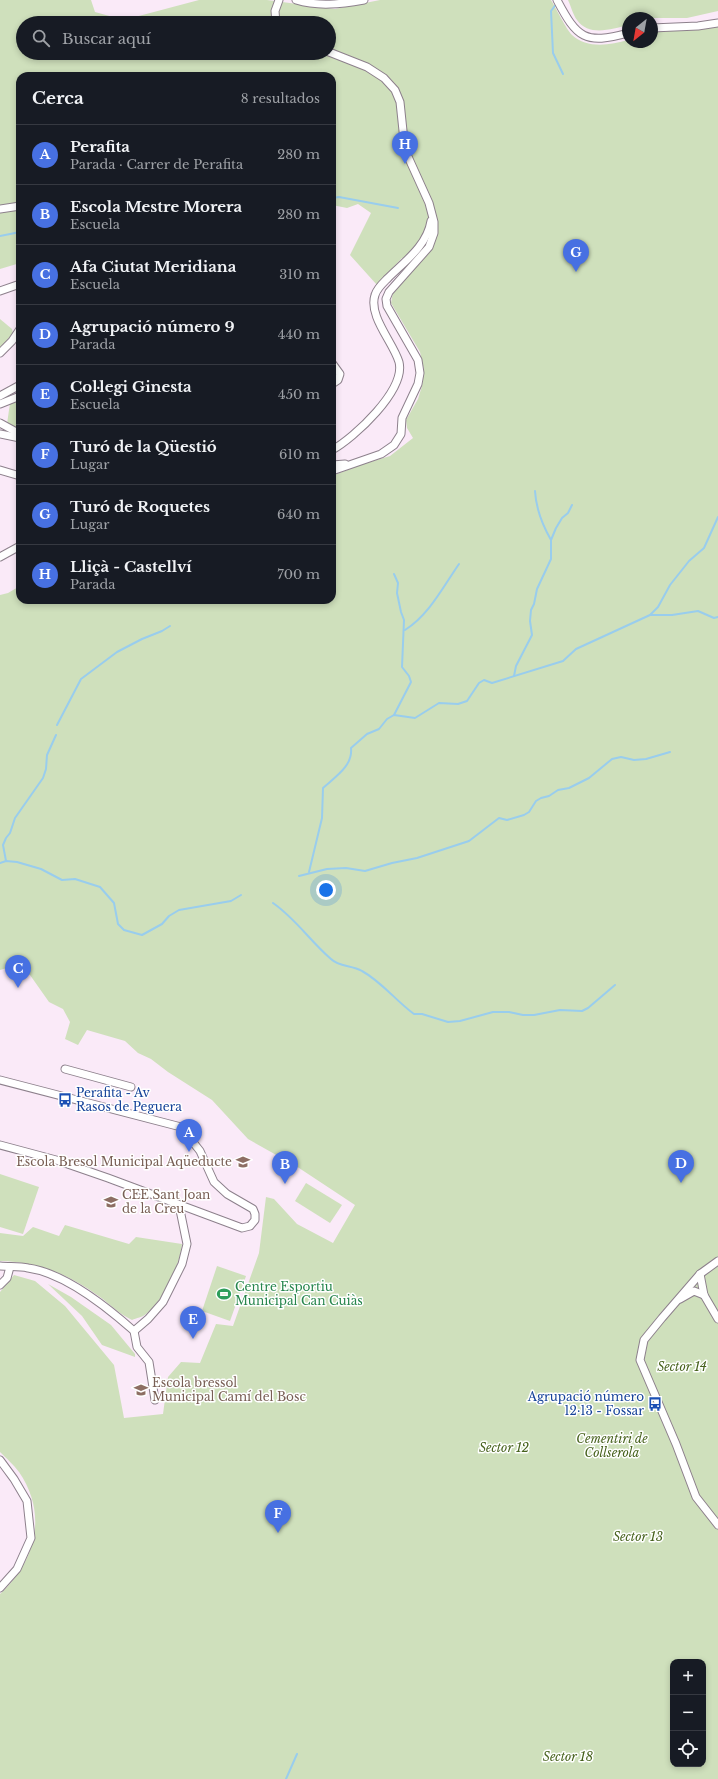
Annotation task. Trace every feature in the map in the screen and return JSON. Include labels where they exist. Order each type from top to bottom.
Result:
[{"type":"street","points":[[275,16],[275,11],[279,0]]},
{"type":"street","points":[[296,0],[320,4],[335,4],[364,0]]},
{"type":"street","points":[[557,0],[570,23],[583,36],[599,40],[622,35]]},
{"type":"street","points":[[658,28],[698,26],[718,23]]},
{"type":"street","points":[[336,55],[367,67],[384,78],[395,90],[400,102],[405,150],[429,202],[434,228],[431,242],[419,260],[389,292],[386,299],[387,306],[415,354],[419,366],[418,384],[402,418],[399,439],[389,450],[336,470]]},
{"type":"street","points":[[0,209],[16,207]]},
{"type":"street","points":[[336,447],[355,432],[376,412],[395,386],[400,370],[399,361],[384,333],[374,309],[373,302],[377,290],[422,242],[430,228],[432,219]]},
{"type":"street","points":[[0,292],[16,286]]},
{"type":"street","points":[[0,353],[16,335]]},
{"type":"street","points":[[336,368],[340,374],[336,381]]},
{"type":"street","points":[[0,396],[16,388]]},
{"type":"street","points":[[0,404],[16,398]]},
{"type":"street","points":[[0,423],[16,432]]},
{"type":"street","points":[[0,434],[16,437]]},
{"type":"street","points":[[336,465],[351,464]]},
{"type":"street","points":[[0,470],[16,475]]},
{"type":"street","points":[[0,557],[16,548]]},
{"type":"street","points":[[65,1069],[131,1087]]},
{"type":"street","points":[[0,1080],[181,1127],[200,1151],[214,1182],[221,1190],[253,1209],[255,1214],[254,1223],[250,1226],[242,1228],[64,1163],[0,1145]]},
{"type":"street","points":[[134,1331],[148,1319],[163,1302],[182,1264],[187,1244],[179,1205]]},
{"type":"street","points":[[718,1261],[700,1274],[644,1340],[640,1360],[662,1410],[696,1497],[718,1525]]},
{"type":"street","points":[[0,1266],[29,1268],[63,1280],[88,1295],[134,1331],[137,1346],[149,1362],[155,1400]]},
{"type":"street","points":[[0,1285],[7,1278],[10,1267]]},
{"type":"street","points":[[700,1274],[704,1295],[718,1319]]},
{"type":"street","points":[[675,1302],[694,1291],[704,1295]]},
{"type":"street","points":[[0,1460],[27,1500],[31,1538],[17,1569],[0,1588]]},
{"type":"green space","points":[[0,0],[91,0],[95,12],[109,16],[16,16],[16,60],[336,60],[336,16],[139,16],[199,0],[267,0],[335,9],[380,0],[551,0],[572,35],[585,42],[599,45],[622,41],[622,48],[658,48],[658,32],[661,31],[698,30],[718,27],[718,1779],[0,1779],[0,1594],[22,1567],[34,1536],[35,1520],[33,1504],[28,1488],[17,1469],[0,1452],[0,1292],[14,1275],[35,1281],[65,1306],[114,1365],[124,1418],[163,1414],[168,1377],[181,1362],[200,1363],[216,1324],[233,1326],[259,1253],[266,1197],[274,1199],[297,1224],[333,1243],[355,1205],[296,1166],[248,1139],[212,1100],[168,1072],[151,1059],[138,1053],[125,1041],[87,1030],[78,1045],[65,1039],[70,1022],[63,1009],[49,1002],[30,975],[7,968],[0,970],[0,595],[8,593],[16,588],[16,604],[336,604],[336,474],[390,456],[413,438],[407,428],[406,420],[418,399],[422,386],[424,370],[420,352],[391,303],[393,292],[416,267],[402,258],[377,285],[350,255],[371,213],[358,204],[347,208],[336,206],[336,72],[16,72],[16,264],[0,269]]},
{"type":"green space","points":[[568,0],[718,0],[718,11],[687,18],[658,18],[658,12],[622,12],[622,26],[608,30],[588,29],[574,16]]},
{"type":"green space","points":[[0,319],[12,329],[13,333],[0,349]]},
{"type":"green space","points":[[16,401],[16,429],[7,424],[10,403]]},
{"type":"green space","points":[[0,1174],[39,1187],[23,1234],[0,1227]]},
{"type":"green space","points":[[306,1183],[342,1205],[330,1223],[295,1201]]},
{"type":"green space","points":[[65,1225],[129,1244],[136,1237],[182,1244],[178,1262],[170,1282],[153,1308],[145,1315],[132,1320],[127,1318],[88,1289],[65,1276],[28,1264],[0,1261],[0,1233],[23,1236],[33,1227],[59,1236]]},
{"type":"green space","name":"Centre Esportiu Municipal Can Cuiàs","points":[[217,1266],[246,1276],[230,1321],[202,1311]]},
{"type":"green space","points":[[48,1284],[71,1297],[111,1325],[135,1354],[135,1357],[102,1345],[82,1316]]},
{"type":"waterway","points":[[557,3],[551,11],[553,53],[563,74]]},
{"type":"waterway","points":[[336,197],[398,208]]},
{"type":"waterway","points":[[0,236],[16,233]]},
{"type":"waterway","points":[[535,491],[540,517],[551,540]]},
{"type":"waterway","points":[[514,676],[516,666],[532,635],[530,621],[531,610],[534,604],[537,589],[551,559],[551,540],[556,528],[562,518],[568,513],[572,505]]},
{"type":"waterway","points":[[309,872],[322,818],[323,788],[342,771],[349,760],[351,748],[367,734],[379,729],[387,719],[394,715],[415,718],[439,703],[458,704],[467,701],[479,683],[484,680],[492,683],[563,661],[576,649],[650,615],[658,607],[670,585],[689,561],[704,548],[718,517]]},
{"type":"waterway","points":[[405,630],[414,624],[428,609],[459,564]]},
{"type":"waterway","points":[[394,574],[398,583],[397,593],[404,620],[402,667],[409,676],[411,682],[394,715]]},
{"type":"waterway","points":[[650,615],[672,615],[698,611],[714,618],[718,617]]},
{"type":"waterway","points":[[57,725],[81,679],[117,652],[170,626]]},
{"type":"waterway","points":[[6,861],[3,845],[10,833],[15,818],[43,778],[46,769],[47,755],[56,735]]},
{"type":"waterway","points":[[299,876],[327,869],[346,868],[365,871],[392,863],[417,858],[469,841],[499,818],[507,820],[524,815],[529,812],[536,801],[541,798],[549,796],[558,790],[569,788],[589,778],[612,759],[621,757],[634,760],[646,759],[670,752]]},
{"type":"waterway","points":[[0,863],[6,861],[17,862],[41,869],[62,880],[75,879],[100,887],[114,903],[118,924],[124,930],[142,935],[162,924],[169,916],[179,910],[231,901],[241,895]]},
{"type":"waterway","points":[[273,903],[289,916],[334,962],[358,969],[369,975],[414,1014],[422,1014],[448,1022],[460,1021],[493,1012],[534,1015],[560,1010],[582,1011],[588,1008],[615,985]]},
{"type":"waterway","points":[[286,1779],[297,1754]]},
{"type":"place","name":"Lliçà - Castellví","points":[[405,164]]},
{"type":"place","name":"Turó de Roquetes","points":[[576,272]]},
{"type":"place","name":"Afa Ciutat Meridiana","points":[[18,988]]},
{"type":"place","name":"Perafita - Av Rasos de Peguera","points":[[65,1100]]},
{"type":"place","name":"Perafita","points":[[189,1152]]},
{"type":"place","name":"Escola Bresol Municipal Aqüeducte","points":[[243,1162]]},
{"type":"place","name":"Agrupació número 9","points":[[681,1183]]},
{"type":"place","name":"Escola Mestre Morera","points":[[285,1184]]},
{"type":"place","name":"CEE Sant Joan de la Creu","points":[[111,1202]]},
{"type":"place","name":"Centre Esportiu Municipal Can Cuiàs","points":[[224,1294]]},
{"type":"place","name":"Col·legi Ginesta","points":[[193,1339]]},
{"type":"place","name":"Escola bressol Municipal Camí del Bosc","points":[[141,1390]]},
{"type":"place","name":"Agrupació número 12·13 - Fossar","points":[[655,1404]]},
{"type":"place","name":"Turó de la Qüestió","points":[[278,1533]]},
{"type":"park label","name":"Sector 14","points":[[682,1367]]},
{"type":"park label","name":"Cementiri de Collserola","points":[[612,1446]]},
{"type":"park label","name":"Sector 12","points":[[504,1448]]},
{"type":"park label","name":"Sector 13","points":[[638,1537]]},
{"type":"park label","name":"Sector 18","points":[[568,1757]]}]
